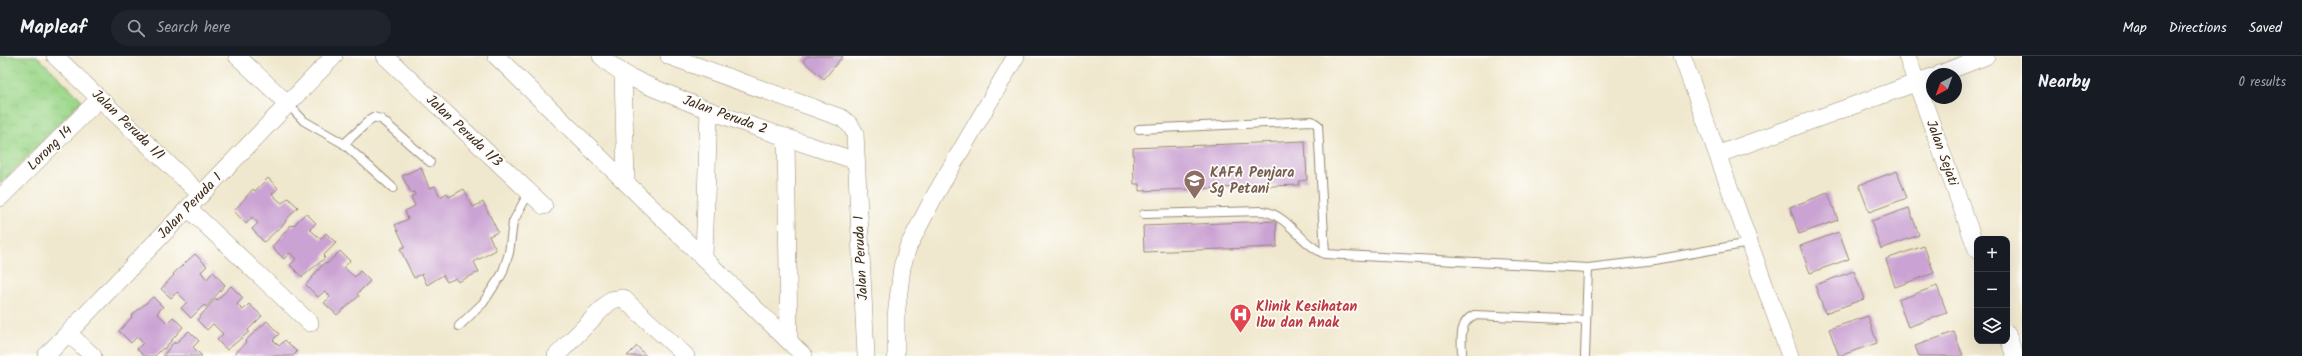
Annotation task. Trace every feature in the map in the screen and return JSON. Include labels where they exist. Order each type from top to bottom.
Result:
[{"type":"street","name":"Jalan Peruda 1/1","points":[[55,56],[200,195]]},
{"type":"street","points":[[237,56],[288,104]]},
{"type":"street","name":"Jalan Peruda 1","points":[[46,356],[334,56]]},
{"type":"street","name":"Jalan Peruda 1/3","points":[[385,56],[544,206]]},
{"type":"street","points":[[496,56],[704,256],[804,356]]},
{"type":"street","name":"Jalan Peruda 2","points":[[601,56],[623,74],[710,111],[856,161]]},
{"type":"street","points":[[896,356],[896,316],[902,266],[908,247],[935,195],[1016,56]]},
{"type":"street","points":[[1682,56],[1719,154],[1749,244],[1790,356]]},
{"type":"street","name":"Jalan Sejati","points":[[1907,56],[1925,80],[1974,240]]},
{"type":"street","points":[[1955,68],[1986,56]]},
{"type":"street","name":"Jalan Peruda 1","points":[[680,58],[842,118],[850,125],[855,133],[866,356]]},
{"type":"street","points":[[623,74],[626,181]]},
{"type":"street","points":[[1719,154],[1925,80]]},
{"type":"street","name":"Lorong 14","points":[[0,198],[99,99]]},
{"type":"street","points":[[704,256],[710,111]]},
{"type":"street","points":[[786,137],[788,341]]},
{"type":"street","points":[[188,208],[310,323]]},
{"type":"street","points":[[556,356],[605,306],[618,298],[623,298],[686,356]]},
{"type":"street","points":[[68,333],[94,356]]},
{"type":"street","points":[[2010,342],[2015,356]]},
{"type":"lane","points":[[288,104],[304,121],[344,144],[393,188]]},
{"type":"lane","points":[[344,144],[374,117],[381,119],[430,162]]},
{"type":"lane","points":[[1139,129],[1312,121],[1318,125],[1325,254]]},
{"type":"lane","points":[[459,326],[483,303],[502,274],[509,253],[513,222],[529,192]]},
{"type":"lane","points":[[1144,214],[1263,211],[1274,213],[1282,218],[1317,251],[1325,254],[1588,268],[1655,260],[1749,244]]},
{"type":"lane","points":[[1585,356],[1588,268]]},
{"type":"lane","points":[[1462,356],[1462,326],[1467,318],[1474,314],[1586,320]]},
{"type":"green space","points":[[0,56],[37,56],[82,100],[0,184]]},
{"type":"building","points":[[807,56],[843,56],[824,79],[803,61]]},
{"type":"building","points":[[1305,141],[1307,180],[1299,181],[1299,185],[1139,191],[1139,184],[1134,184],[1133,148]]},
{"type":"building","points":[[421,167],[429,188],[435,186],[440,197],[447,193],[449,197],[464,189],[473,207],[483,202],[498,232],[489,236],[496,250],[474,262],[479,272],[458,282],[456,278],[447,282],[443,275],[427,285],[422,274],[414,278],[400,249],[405,246],[395,225],[408,219],[405,211],[415,206],[411,197],[415,195],[414,192],[411,193],[402,176]]},
{"type":"building","points":[[1897,171],[1907,198],[1869,212],[1859,185]]},
{"type":"building","points":[[268,178],[278,188],[272,194],[277,199],[282,203],[288,198],[298,207],[285,221],[286,222],[264,242],[252,229],[258,223],[252,217],[246,224],[234,211],[253,189],[255,191]]},
{"type":"building","points":[[1828,193],[1838,220],[1799,234],[1790,207]]},
{"type":"building","points":[[1909,208],[1919,235],[1881,249],[1871,221]]},
{"type":"building","points":[[306,213],[316,223],[310,229],[315,234],[321,239],[326,233],[336,243],[323,256],[325,258],[302,277],[290,265],[296,259],[290,253],[284,259],[272,247],[291,225],[293,226]]},
{"type":"building","points":[[1276,221],[1277,247],[1144,252],[1143,226]]},
{"type":"building","points":[[1839,232],[1849,259],[1810,273],[1800,246]]},
{"type":"building","points":[[1924,246],[1934,273],[1895,287],[1886,259]]},
{"type":"building","points":[[340,251],[350,261],[344,267],[349,272],[355,277],[360,271],[370,281],[357,294],[359,296],[337,315],[324,303],[330,297],[325,291],[318,297],[306,285],[325,262],[327,264]]},
{"type":"building","points":[[195,254],[207,266],[201,272],[204,276],[207,279],[213,272],[225,285],[206,307],[204,305],[191,318],[181,308],[187,302],[177,292],[171,298],[161,289],[174,275],[173,274]]},
{"type":"building","points":[[1854,271],[1864,299],[1825,313],[1815,285]]},
{"type":"building","points":[[231,286],[243,298],[237,304],[243,310],[249,304],[262,316],[248,330],[249,332],[227,350],[217,340],[223,334],[213,324],[207,330],[197,320],[216,298],[217,300]]},
{"type":"building","points":[[1937,286],[1947,313],[1908,327],[1898,300]]},
{"type":"building","points":[[153,297],[163,307],[157,313],[167,323],[173,317],[183,327],[164,349],[163,348],[155,356],[144,356],[137,349],[143,343],[137,337],[131,343],[119,331],[132,317],[131,316]]},
{"type":"building","points":[[1868,316],[1877,343],[1839,356],[1829,329]]},
{"type":"building","points":[[267,321],[279,334],[273,340],[279,346],[285,340],[297,352],[293,356],[233,356],[246,342],[245,341]]},
{"type":"building","points":[[189,331],[199,341],[193,347],[202,356],[163,356],[174,342],[175,344]]},
{"type":"building","points":[[1954,332],[1963,356],[1919,356],[1915,346]]},
{"type":"building","points":[[637,346],[646,356],[627,356]]},
{"type":"place","name":"KAFA Penjara Sg Petani","points":[[1195,200]]},
{"type":"place","name":"Klinik Kesihatan Ibu dan Anak","points":[[1240,334]]}]
